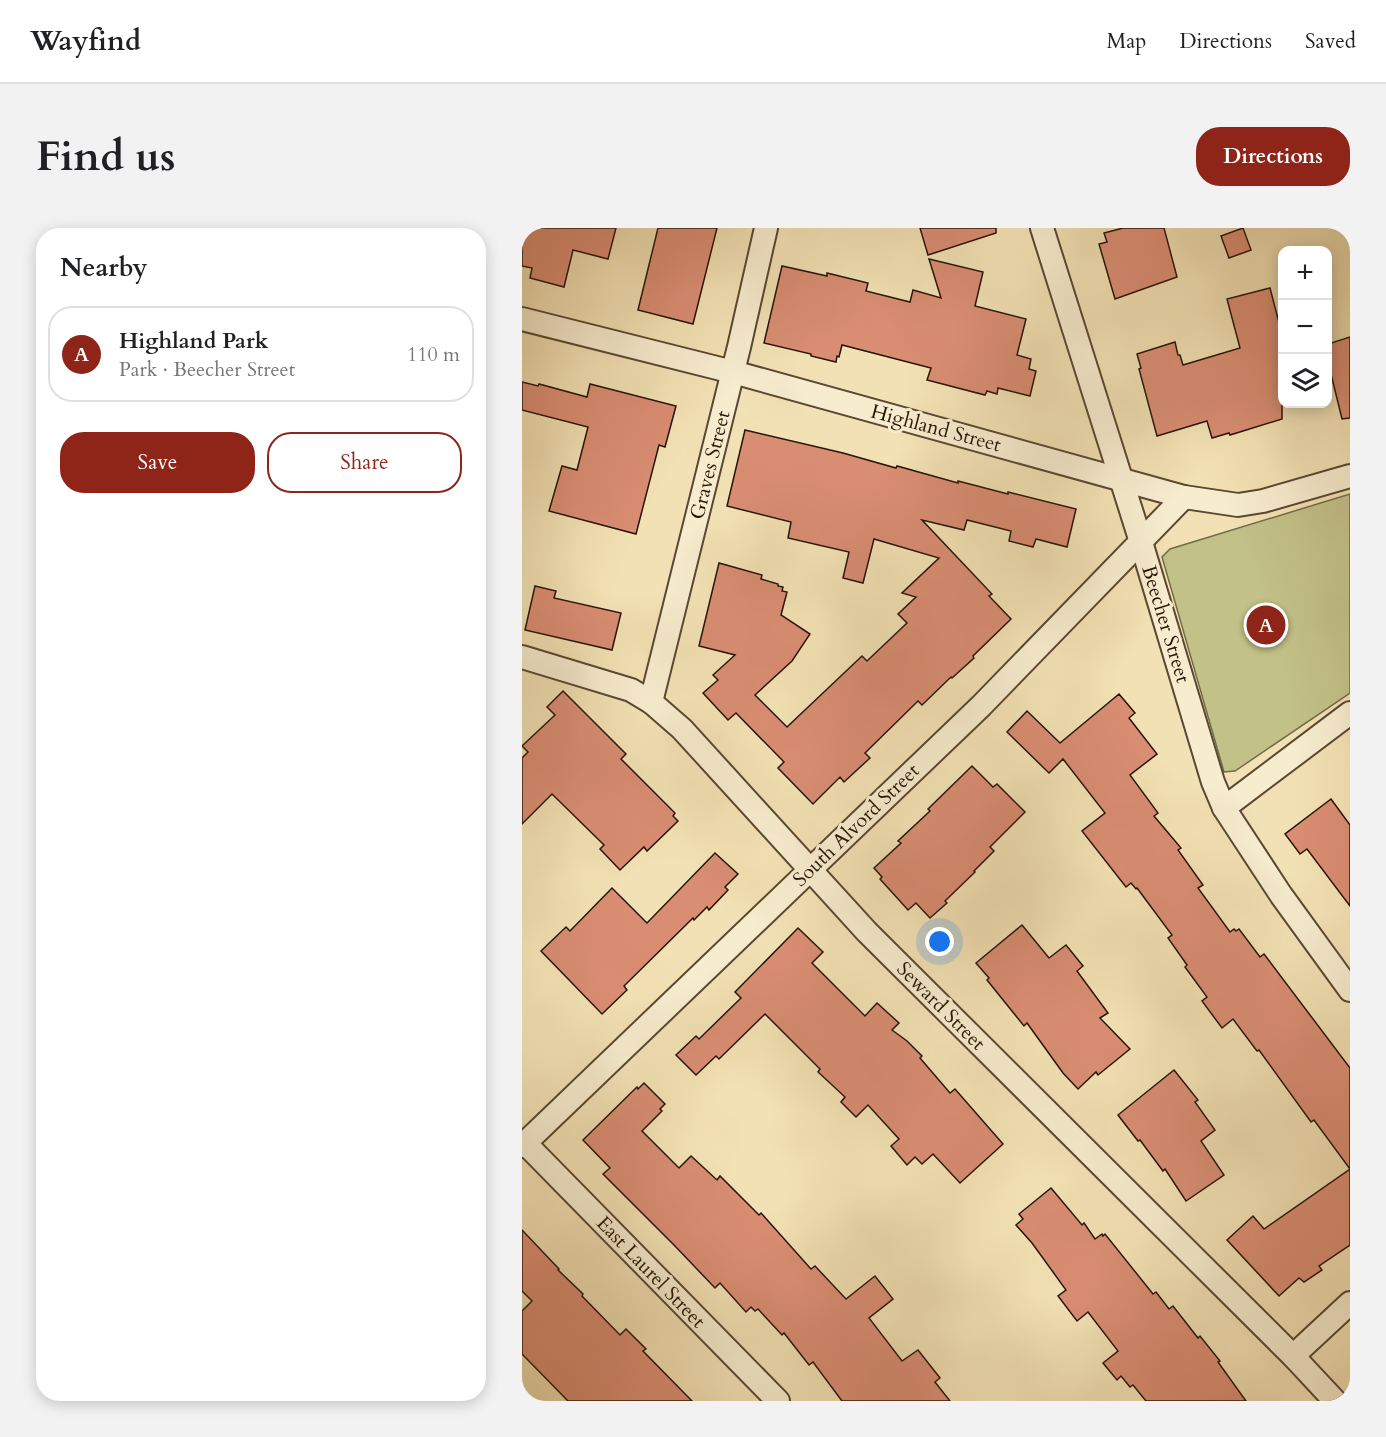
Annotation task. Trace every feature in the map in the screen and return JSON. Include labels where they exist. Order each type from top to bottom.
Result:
[{"type":"street","name":"Graves Street","points":[[651,702],[733,372],[766,228]]},
{"type":"street","name":"Beecher Street","points":[[1042,228],[1141,542],[1213,782],[1224,808],[1281,895],[1350,990]]},
{"type":"street","name":"Highland Street","points":[[522,319],[733,372],[1184,497],[1238,505],[1263,501],[1350,476]]},
{"type":"street","name":"South Alvord Street","points":[[524,1144],[981,706],[1184,497]]},
{"type":"street","name":"Seward Street","points":[[526,663],[631,690],[651,702],[682,729],[867,932],[1293,1356],[1335,1401]]},
{"type":"street","points":[[1224,808],[1350,713]]},
{"type":"street","name":"East Laurel Street","points":[[524,1144],[778,1401]]},
{"type":"street","points":[[1293,1356],[1350,1303]]},
{"type":"shaded area","points":[[1350,494],[1350,693],[1235,771],[1224,772],[1162,557],[1170,549]]},
{"type":"building","points":[[522,228],[616,228],[608,259],[573,250],[564,287],[530,278],[532,268],[522,266]]},
{"type":"building","points":[[658,228],[717,228],[693,324],[638,310]]},
{"type":"building","points":[[920,228],[996,228],[996,233],[928,255]]},
{"type":"building","points":[[1123,228],[1164,228],[1177,277],[1115,299],[1099,244],[1107,242],[1104,233]]},
{"type":"building","points":[[1243,228],[1251,250],[1229,258],[1221,236]]},
{"type":"building","points":[[929,259],[983,272],[975,306],[1026,319],[1017,355],[1031,359],[1029,369],[1036,371],[1030,396],[998,388],[997,394],[987,391],[985,395],[927,380],[931,368],[842,345],[836,362],[764,343],[782,266],[827,276],[827,273],[868,283],[866,291],[910,302],[913,290],[941,298]]},
{"type":"building","points":[[1270,288],[1278,319],[1278,408],[1282,408],[1282,419],[1230,435],[1229,433],[1212,438],[1207,421],[1157,436],[1137,354],[1175,342],[1183,365],[1240,348],[1227,299]]},
{"type":"building","points":[[1350,337],[1350,418],[1342,419],[1332,378],[1332,343]]},
{"type":"building","points":[[522,382],[538,386],[539,384],[587,397],[590,384],[676,406],[665,447],[659,445],[636,534],[549,511],[562,466],[577,470],[588,427],[522,410]]},
{"type":"building","points":[[745,430],[958,483],[958,481],[1076,509],[1067,547],[1036,539],[1033,547],[1009,541],[1011,531],[967,520],[964,530],[922,520],[992,594],[989,596],[1011,619],[973,656],[974,658],[922,705],[918,701],[865,753],[870,758],[844,782],[840,777],[813,804],[778,768],[784,762],[736,713],[728,720],[703,693],[718,680],[713,675],[735,655],[699,646],[719,563],[762,575],[761,579],[783,587],[782,591],[787,592],[781,615],[810,634],[792,661],[755,695],[787,727],[862,656],[867,661],[907,623],[898,614],[916,597],[902,593],[939,558],[874,539],[863,583],[843,578],[849,552],[788,538],[791,522],[727,506]]},
{"type":"building","points":[[535,586],[556,591],[554,598],[621,613],[612,650],[525,630]]},
{"type":"building","points":[[563,691],[626,754],[621,759],[675,813],[673,816],[678,821],[647,851],[644,847],[620,870],[600,849],[604,845],[552,794],[522,824],[522,758],[528,752],[522,746],[555,715],[547,707]]},
{"type":"building","points":[[1119,694],[1135,713],[1129,718],[1157,754],[1130,775],[1158,813],[1154,816],[1181,848],[1178,850],[1203,885],[1198,888],[1230,932],[1239,929],[1260,957],[1264,954],[1350,1068],[1350,1169],[1314,1120],[1311,1122],[1259,1050],[1257,1051],[1233,1019],[1222,1028],[1202,1001],[1207,997],[1185,967],[1187,965],[1168,938],[1172,935],[1137,888],[1131,883],[1126,887],[1082,831],[1105,813],[1063,759],[1049,773],[1007,732],[1027,711],[1060,743]]},
{"type":"building","points":[[972,766],[993,787],[997,784],[1025,812],[990,847],[994,851],[945,901],[947,903],[930,918],[916,903],[908,910],[880,879],[882,877],[874,868],[901,843],[898,841]]},
{"type":"building","points":[[1331,799],[1350,825],[1350,906],[1307,849],[1300,854],[1285,834]]},
{"type":"building","points":[[715,853],[738,874],[725,887],[728,890],[709,910],[707,907],[694,920],[693,918],[624,986],[627,990],[602,1014],[541,951],[566,927],[570,931],[612,888],[647,923]]},
{"type":"building","points":[[1022,925],[1049,958],[1066,945],[1083,966],[1077,971],[1108,1013],[1100,1018],[1130,1049],[1098,1075],[1096,1072],[1078,1089],[1063,1073],[1027,1023],[1024,1026],[976,963]]},
{"type":"building","points":[[798,928],[823,952],[812,963],[865,1016],[877,1003],[899,1023],[892,1030],[922,1056],[920,1058],[950,1093],[955,1089],[1003,1144],[960,1183],[933,1154],[922,1164],[915,1157],[907,1165],[891,1146],[899,1139],[868,1105],[856,1117],[841,1102],[845,1097],[818,1072],[820,1069],[765,1014],[719,1059],[716,1056],[696,1075],[676,1055],[696,1036],[699,1039],[741,998],[735,992]]},
{"type":"building","points":[[1174,1070],[1198,1100],[1195,1102],[1215,1130],[1201,1141],[1224,1175],[1186,1201],[1165,1169],[1163,1171],[1118,1115]]},
{"type":"building","points":[[644,1083],[665,1104],[660,1109],[662,1111],[642,1131],[679,1168],[691,1156],[717,1180],[720,1176],[759,1215],[761,1213],[811,1269],[815,1266],[846,1299],[875,1276],[893,1299],[869,1318],[902,1361],[918,1350],[940,1378],[935,1382],[950,1401],[842,1401],[813,1362],[809,1365],[784,1333],[782,1335],[758,1309],[755,1311],[751,1307],[746,1312],[720,1283],[715,1288],[603,1174],[610,1168],[583,1140],[637,1087],[638,1089]]},
{"type":"building","points":[[1350,1169],[1350,1245],[1319,1266],[1322,1270],[1304,1282],[1299,1278],[1279,1296],[1227,1240],[1253,1216],[1264,1229]]},
{"type":"building","points":[[1051,1188],[1082,1225],[1084,1223],[1095,1239],[1105,1234],[1153,1294],[1156,1292],[1169,1309],[1173,1306],[1220,1361],[1218,1362],[1246,1401],[1146,1401],[1133,1385],[1130,1387],[1121,1376],[1117,1380],[1103,1363],[1118,1351],[1088,1312],[1077,1321],[1058,1296],[1066,1290],[1016,1225],[1023,1219],[1019,1214]]},
{"type":"building","points":[[522,1230],[620,1335],[626,1329],[646,1349],[643,1351],[692,1401],[568,1401],[522,1354],[522,1311],[532,1301],[522,1291]]},
{"type":"place","name":"Highland Park","points":[[1266,625]]}]
